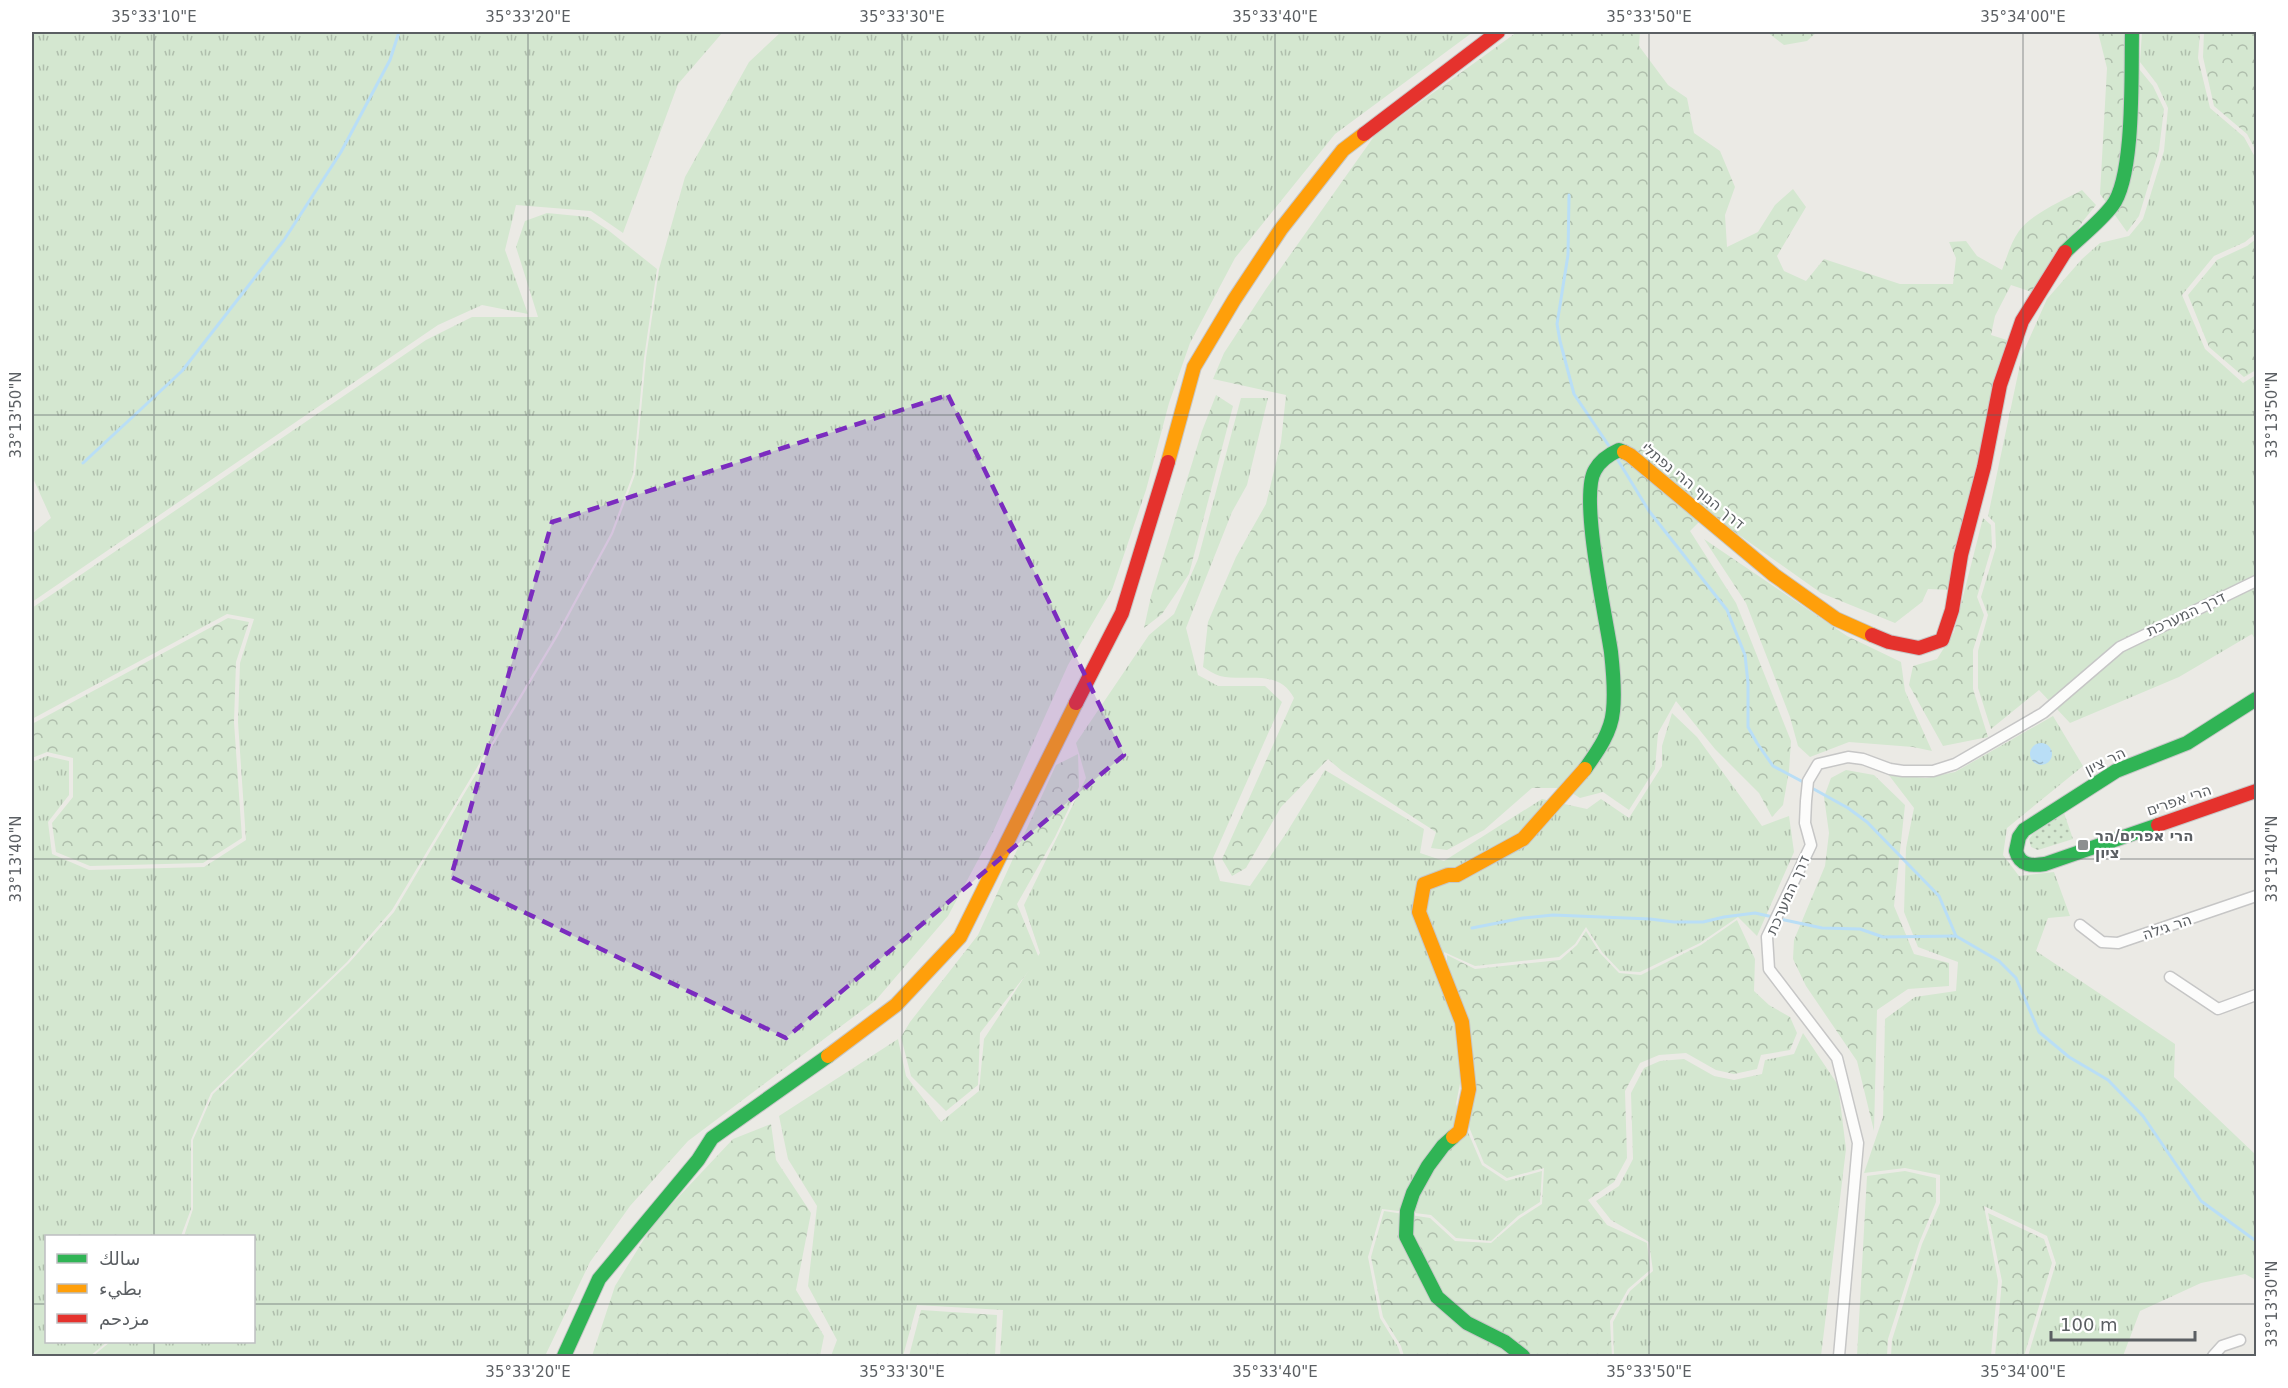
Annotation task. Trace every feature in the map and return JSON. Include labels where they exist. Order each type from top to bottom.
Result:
[{"type":"street","points":[[564,1356],[599,1279],[698,1160],[712,1138],[783,1089],[896,1005],[960,937],[1122,613],[1161,489],[1194,367],[1233,300],[1281,230],[1343,150],[1498,32]]},
{"type":"street","name":"דרך הנוף הרי נפתלי","points":[[1523,1356],[1505,1342],[1467,1323],[1437,1297],[1406,1236],[1407,1211],[1413,1193],[1428,1166],[1443,1146],[1460,1131],[1469,1089],[1462,1022],[1419,912],[1424,884],[1448,875],[1457,875],[1523,838],[1578,778],[1602,745],[1613,713],[1611,655],[1591,525],[1589,497],[1594,471],[1610,454],[1619,450],[1630,455],[1774,575],[1836,619],[1889,642],[1918,648],[1942,640],[1952,610],[1960,555],[1984,467],[2000,385],[2022,321],[2063,254],[2113,205],[2122,178],[2130,130],[2132,32]]},
{"type":"street","name":"דרך המערכת","points":[[1839,1356],[1858,1143],[1837,1058],[1769,969],[1767,937],[1811,845],[1805,823],[1808,781],[1818,764],[1848,757],[1903,771],[1933,771],[1955,764],[2043,713],[2120,647],[2256,581]]},
{"type":"street","name":"הר ציון","points":[[2045,864],[2031,867],[2020,860],[2017,855],[2017,841],[2024,830],[2116,771],[2187,743],[2256,699]]},
{"type":"street","name":"הרי אפרים","points":[[2045,864],[2256,791]]},
{"type":"street","name":"הר גילה","points":[[2080,926],[2103,942],[2118,943],[2256,896]]},
{"type":"street","points":[[2170,977],[2218,1009],[2256,995]]},
{"type":"street","points":[[2213,1356],[2222,1346],[2240,1340]]},
{"type":"highlighted area","points":[[948,395],[1124,755],[786,1038],[451,877],[552,522]]},
{"type":"green space","points":[[32,32],[723,32],[678,84],[623,233],[591,211],[516,205],[505,250],[528,314],[482,305],[438,325],[32,602],[32,534],[51,518],[32,476]]},
{"type":"green space","points":[[781,32],[1473,32],[1335,134],[1235,258],[1190,343],[1169,403],[1146,490],[1112,590],[1068,665],[993,832],[948,916],[876,1000],[688,1141],[630,1206],[590,1262],[545,1356],[93,1356],[109,1343],[255,1343],[255,1235],[184,1235],[193,1209],[193,1140],[213,1094],[349,963],[394,912],[558,636],[613,534],[635,475],[646,358],[659,269],[685,177],[749,62]]},
{"type":"green space","points":[[1517,32],[1640,32],[1639,46],[1668,85],[1687,98],[1694,133],[1720,151],[1735,187],[1725,215],[1727,247],[1758,232],[1775,205],[1793,189],[1806,207],[1777,256],[1784,271],[1806,281],[1824,259],[1900,284],[1953,284],[1956,258],[1949,242],[1966,241],[1977,256],[2002,270],[2019,231],[2039,213],[2082,190],[2096,205],[2083,221],[2044,285],[2035,293],[2011,285],[1995,316],[1991,335],[2010,341],[1951,590],[1928,589],[1922,602],[1895,623],[1821,593],[1708,513],[1690,531],[1736,603],[1791,741],[1783,805],[1772,817],[1759,793],[1715,749],[1676,701],[1658,733],[1655,769],[1629,810],[1603,792],[1580,798],[1564,788],[1532,788],[1484,830],[1447,850],[1431,848],[1436,832],[1342,771],[1328,759],[1281,807],[1246,868],[1232,876],[1222,859],[1294,698],[1287,689],[1271,679],[1220,676],[1203,667],[1208,622],[1236,557],[1266,504],[1281,442],[1286,395],[1213,379],[1224,353],[1266,289],[1375,135]]},
{"type":"green space","points":[[1767,32],[1817,32],[1807,41],[1784,45]]},
{"type":"green space","points":[[2098,32],[2137,32],[2135,64],[2153,86],[2164,109],[2159,150],[2139,216],[2127,232],[2100,194],[2107,68]]},
{"type":"green space","points":[[2142,32],[2200,32],[2198,58],[2210,108],[2244,137],[2256,159],[2256,233],[2245,242],[2214,256],[2182,295],[2205,349],[2243,383],[2256,375],[2256,641],[2252,634],[2179,677],[2070,723],[2039,690],[1991,729],[1978,688],[1978,651],[1988,615],[1981,597],[1996,547],[1995,523],[1988,516],[2022,355],[2047,299],[2082,259],[2100,243],[2129,236],[2143,219],[2164,151],[2168,108],[2157,84],[2140,62]]},
{"type":"green space","points":[[2204,32],[2256,32],[2256,151],[2247,134],[2214,106],[2203,57]]},
{"type":"green space","points":[[547,213],[588,217],[657,269],[644,358],[633,474],[611,533],[556,635],[392,910],[347,962],[211,1093],[191,1140],[191,1209],[181,1235],[45,1235],[45,1343],[106,1343],[90,1356],[32,1356],[32,762],[47,756],[69,761],[69,795],[48,822],[52,854],[89,870],[204,867],[246,840],[238,722],[240,663],[254,619],[227,614],[32,719],[32,608],[426,340],[472,317],[538,317],[516,247],[525,221]]},
{"type":"green space","points":[[2256,239],[2256,370],[2244,377],[2209,347],[2188,295],[2217,260],[2247,246]]},
{"type":"green space","points":[[1216,395],[1233,406],[1189,574],[1162,614],[1144,628],[1151,596],[1202,431]]},
{"type":"green space","points":[[1241,398],[1268,398],[1247,485],[1232,512],[1186,628],[1198,675],[1218,686],[1265,686],[1282,702],[1213,858],[1220,881],[1250,886],[1325,770],[1424,829],[1420,853],[1444,861],[1542,799],[1587,809],[1601,799],[1629,818],[1662,766],[1662,746],[1672,713],[1697,737],[1762,826],[1789,816],[1794,852],[1757,936],[1738,917],[1700,943],[1640,972],[1620,971],[1602,952],[1586,927],[1575,944],[1559,957],[1475,966],[1444,952],[1444,976],[1464,1063],[1456,1104],[1482,1165],[1506,1181],[1542,1171],[1540,1202],[1518,1216],[1491,1241],[1456,1238],[1431,1215],[1382,1209],[1368,1257],[1380,1318],[1401,1356],[1000,1356],[1003,1310],[917,1305],[903,1356],[831,1356],[837,1340],[808,1286],[817,1206],[788,1159],[779,1116],[898,1039],[906,1076],[941,1122],[979,1091],[984,1039],[1040,953],[1024,905],[1086,778],[1076,743],[1149,635],[1174,614],[1198,559]]},
{"type":"green space","points":[[1983,518],[1991,525],[1992,546],[1977,597],[1984,615],[1973,650],[1973,689],[1988,737],[1943,746],[1909,685],[1913,666],[1937,659],[1954,632]]},
{"type":"green space","points":[[1704,539],[1847,636],[1901,662],[1905,691],[1932,751],[1913,747],[1849,742],[1810,757],[1798,746],[1790,717],[1746,603]]},
{"type":"green space","points":[[228,618],[249,622],[236,662],[234,722],[242,838],[203,863],[90,866],[56,852],[52,823],[73,797],[73,758],[47,752],[32,758],[32,724]]},
{"type":"green space","points":[[2053,716],[2083,766],[2007,828],[2003,855],[2019,876],[2054,872],[2070,916],[2048,918],[2036,951],[2175,1044],[2174,1077],[2256,1155],[2256,1280],[2245,1274],[2201,1283],[2140,1311],[2123,1356],[2028,1356],[2056,1263],[2047,1236],[1984,1206],[1998,1281],[1991,1356],[1891,1356],[1892,1340],[1922,1244],[1940,1203],[1940,1175],[1905,1168],[1864,1173],[1883,1117],[1885,1019],[1915,997],[1956,991],[1958,962],[1918,947],[1904,912],[1906,848],[1914,808],[1888,774],[1926,778],[1955,772]]},
{"type":"green space","points":[[1078,754],[1079,787],[1055,837],[1017,904],[1039,958],[980,1033],[978,1085],[946,1111],[911,1076],[901,1037],[910,1022],[978,935],[1056,765]]},
{"type":"green space","points":[[1846,770],[1874,775],[1905,805],[1894,906],[1914,954],[1949,963],[1949,986],[1908,989],[1877,1010],[1874,1131],[1857,1061],[1806,986],[1793,959],[1794,940],[1825,866],[1829,833],[1824,797],[1831,778]]},
{"type":"green space","points":[[2064,813],[2073,839],[2038,850],[2031,847],[2029,839],[2035,831]]},
{"type":"green space","points":[[1737,920],[1755,959],[1754,991],[1769,1005],[1790,1017],[1797,1033],[1790,1050],[1761,1055],[1757,1069],[1734,1074],[1716,1070],[1686,1053],[1659,1055],[1640,1063],[1625,1091],[1627,1158],[1614,1182],[1588,1200],[1607,1225],[1647,1243],[1650,1270],[1628,1289],[1610,1321],[1612,1356],[1404,1356],[1401,1346],[1383,1317],[1371,1257],[1384,1211],[1430,1218],[1455,1241],[1491,1243],[1520,1218],[1542,1204],[1544,1168],[1507,1178],[1484,1163],[1459,1103],[1466,1063],[1447,975],[1447,955],[1475,969],[1560,960],[1577,945],[1586,931],[1600,953],[1619,973],[1641,975],[1701,945]]},
{"type":"green space","points":[[1803,1033],[1838,1085],[1846,1149],[1821,1356],[1614,1356],[1613,1322],[1630,1291],[1653,1271],[1649,1242],[1611,1220],[1596,1201],[1619,1186],[1633,1159],[1631,1093],[1644,1068],[1660,1061],[1684,1059],[1714,1076],[1734,1080],[1762,1074],[1765,1060],[1794,1054]]},
{"type":"green space","points":[[771,1124],[776,1160],[811,1213],[796,1290],[824,1336],[820,1356],[592,1356],[615,1286],[654,1223],[733,1139]]},
{"type":"green space","points":[[1905,1171],[1936,1178],[1936,1202],[1919,1243],[1888,1339],[1887,1356],[1857,1356],[1867,1176]]},
{"type":"green space","points":[[1988,1213],[2044,1239],[2052,1263],[2024,1356],[1995,1356],[2002,1281]]},
{"type":"green space","points":[[921,1310],[997,1315],[995,1356],[909,1356]]},
{"type":"water","points":[[2041,743],[2049,746],[2052,754],[2049,762],[2041,765],[2033,762],[2030,754],[2033,746]]},
{"type":"waterway","points":[[83,463],[182,371],[284,240],[341,152],[390,60],[399,32]]},
{"type":"waterway","points":[[1569,195],[1568,255],[1557,324],[1574,394],[1611,449]]},
{"type":"waterway","points":[[1616,457],[1649,511],[1727,610],[1745,655],[1748,683],[1748,727],[1757,743],[1773,766],[1805,783]]},
{"type":"waterway","points":[[1810,787],[1848,808],[1867,822],[1939,896],[1956,936],[1999,961],[2016,978],[2039,1032],[2069,1057],[2108,1080],[2143,1116],[2201,1201],[2256,1241]]},
{"type":"waterway","points":[[1472,928],[1553,915],[1674,922],[1703,922],[1755,913],[1773,917]]},
{"type":"waterway","points":[[1780,919],[1822,928],[1860,929],[1883,937],[1956,936]]},
{"type":"traffic: fast","points":[[2065,252],[2107,212],[2119,192],[2125,172],[2128,148],[2132,32]]},
{"type":"traffic: fast","points":[[1585,769],[1603,742],[1612,719],[1614,697],[1611,652],[1595,558],[1590,504],[1591,484],[1595,470],[1602,461],[1619,450],[1624,452]]},
{"type":"traffic: fast","points":[[2158,825],[2045,864],[2027,864],[2020,860],[2016,851],[2019,837],[2024,830],[2116,771],[2187,743],[2256,699]]},
{"type":"traffic: fast","points":[[564,1356],[599,1279],[698,1160],[712,1138],[828,1056]]},
{"type":"traffic: fast","points":[[1453,1137],[1428,1166],[1413,1193],[1407,1211],[1406,1236],[1437,1297],[1467,1323],[1505,1342],[1523,1356]]},
{"type":"traffic: slow","points":[[1168,462],[1194,367],[1234,300],[1281,229],[1343,150],[1364,134]]},
{"type":"traffic: slow","points":[[1624,452],[1774,575],[1836,619],[1872,635]]},
{"type":"traffic: slow","points":[[828,1056],[896,1005],[960,937],[1076,703]]},
{"type":"traffic: slow","points":[[1453,1137],[1460,1131],[1469,1089],[1462,1022],[1419,912],[1424,884],[1448,875],[1457,875],[1523,839],[1585,769]]},
{"type":"traffic: jam","points":[[1364,134],[1498,32]]},
{"type":"traffic: jam","points":[[1872,635],[1889,642],[1919,648],[1942,640],[1952,610],[1961,555],[1984,467],[2000,385],[2022,321],[2065,252]]},
{"type":"traffic: jam","points":[[1076,703],[1122,613],[1168,462]]},
{"type":"traffic: jam","points":[[2158,825],[2256,791]]},
{"type":"place","name":"הרי אפרים/הר ציון","points":[[2083,845]]}]
